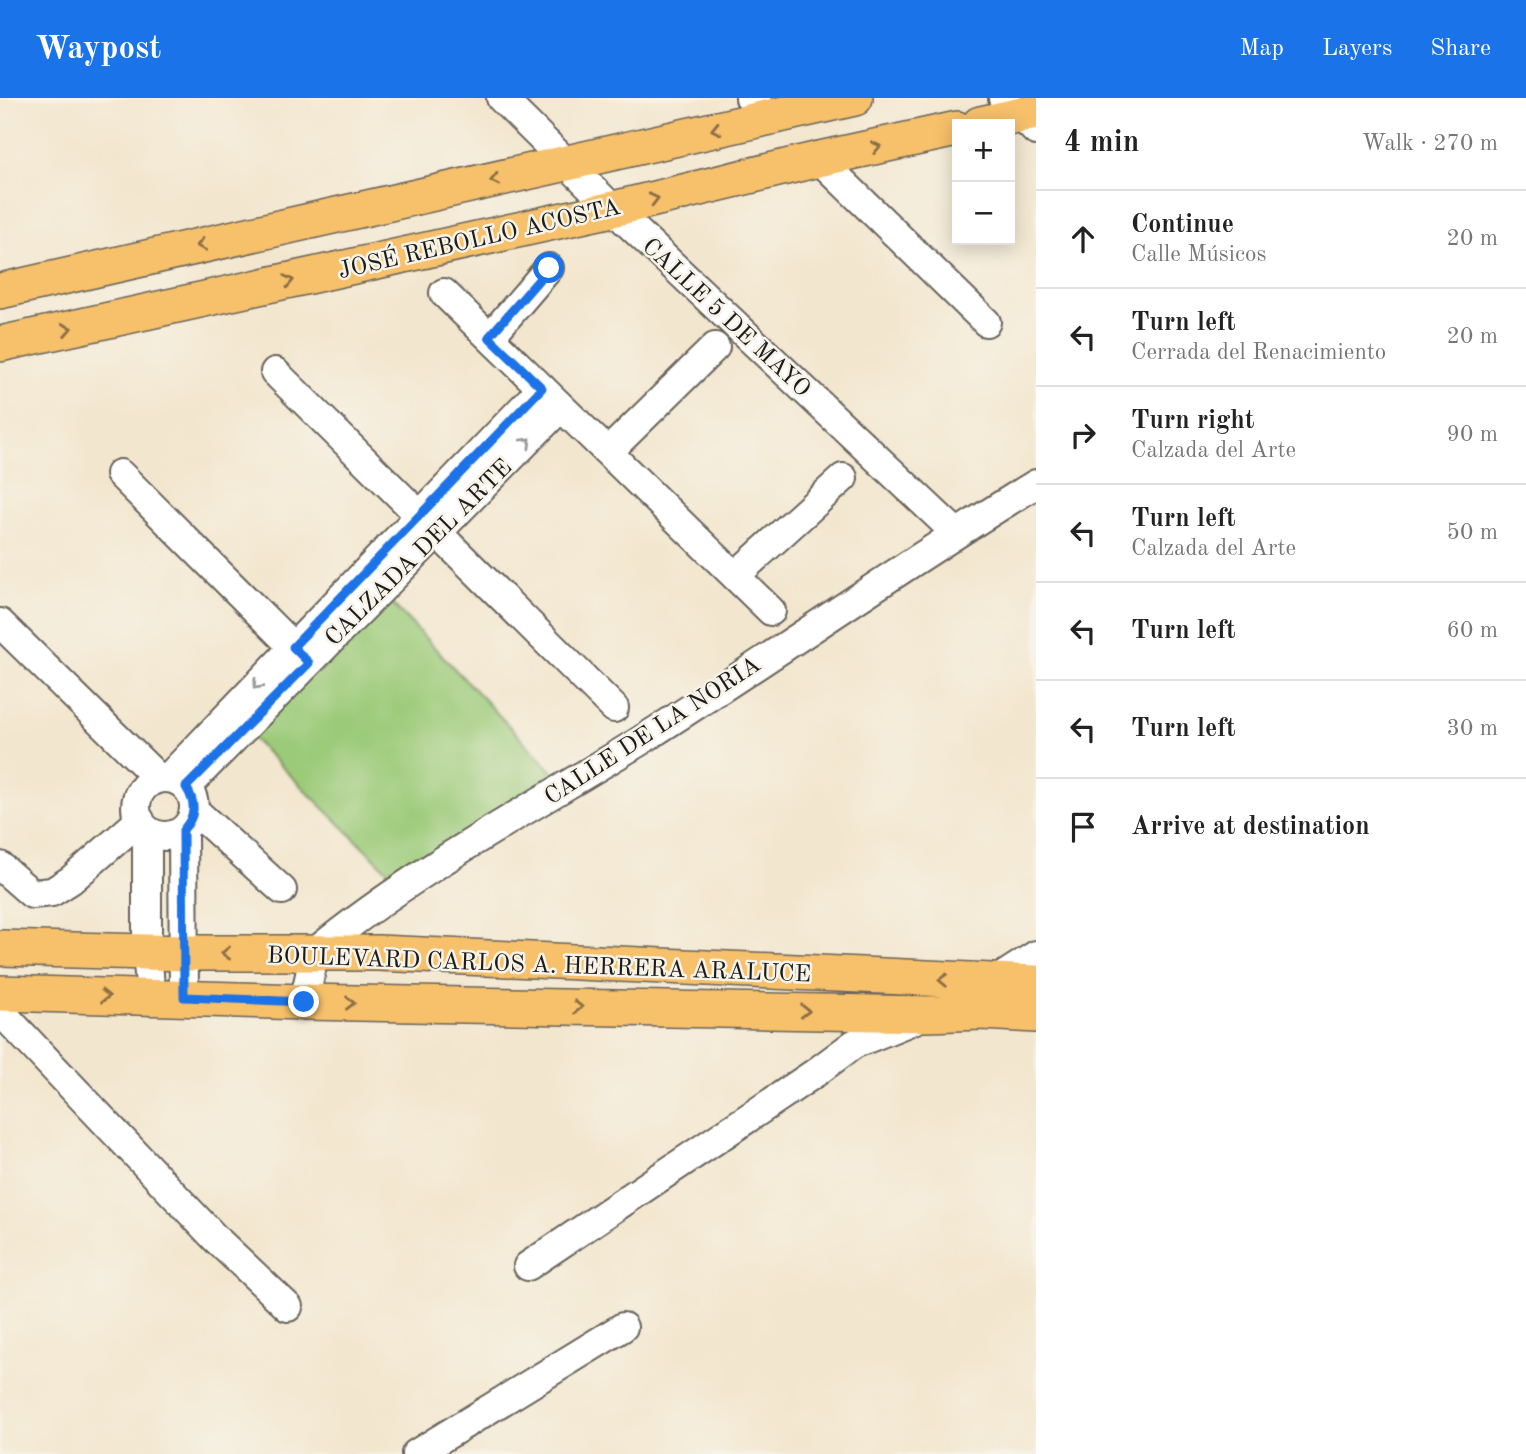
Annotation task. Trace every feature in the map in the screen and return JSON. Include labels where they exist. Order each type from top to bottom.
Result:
[{"type":"main road","points":[[0,291],[568,164],[760,107],[855,98]]},
{"type":"main road","points":[[1002,119],[1024,114]]},
{"type":"main road","name":"JOSÉ REBOLLO ACOSTA","points":[[0,344],[613,209],[952,130]]},
{"type":"main road","points":[[106,266],[119,318]]},
{"type":"main road","name":"BOULEVARD CARLOS A. HERRERA ARALUCE","points":[[0,948],[148,953],[315,952],[988,997],[1036,1015]]},
{"type":"main road","name":"BOULEVARD CARLOS A. HERRERA ARALUCE","points":[[0,993],[304,1002],[928,1014],[1036,983]]},
{"type":"street","name":"CALLE 5 DE MAYO","points":[[501,98],[613,209],[956,533]]},
{"type":"street","points":[[819,159],[986,322]]},
{"type":"street","points":[[489,337],[549,268]]},
{"type":"street","points":[[444,293],[771,611]]},
{"type":"street","points":[[608,452],[715,347]]},
{"type":"street","points":[[275,372],[614,708]]},
{"type":"street","name":"CALZADA DEL ARTE","points":[[144,825],[136,808],[139,795],[146,784],[178,797],[301,655],[552,398]]},
{"type":"street","points":[[120,474],[301,655]]},
{"type":"street","points":[[735,576],[843,478]]},
{"type":"street","name":"CALLE DE LA NORIA","points":[[315,952],[391,893],[642,739],[956,533],[1036,484]]},
{"type":"street","points":[[0,624],[178,797],[282,890]]},
{"type":"street","points":[[144,825],[159,835],[171,835],[178,797]]},
{"type":"street","points":[[168,997],[184,953],[184,876],[178,797]]},
{"type":"street","points":[[144,825],[148,953],[168,997]]},
{"type":"street","points":[[0,866],[32,894],[52,892],[144,825]]},
{"type":"street","points":[[147,874],[184,876]]},
{"type":"street","points":[[304,1002],[315,952]]},
{"type":"street","points":[[988,997],[1036,955]]},
{"type":"street","points":[[0,1011],[215,1238],[288,1307]]},
{"type":"street","points":[[528,1266],[794,1088],[854,1044],[928,1014]]},
{"type":"street","points":[[416,1454],[623,1327]]},
{"type":"green space","points":[[385,596],[556,775],[398,881],[248,734]]},
{"type":"route","points":[[304,1002],[184,997],[183,830],[191,821],[194,810],[193,798],[186,787],[309,663],[293,647],[542,388],[489,337],[549,268]]}]
